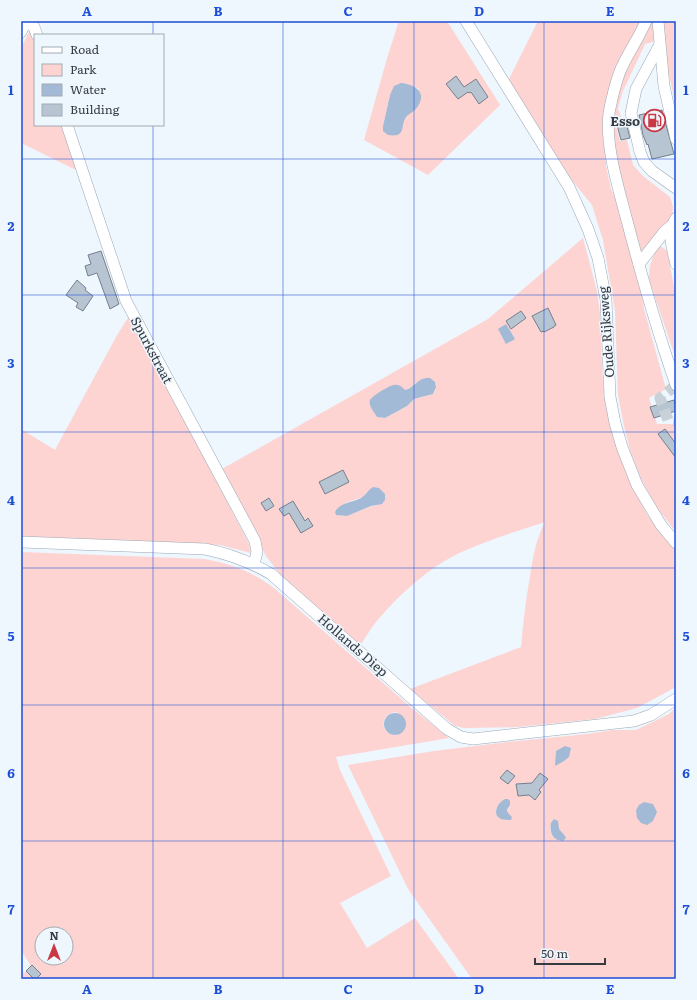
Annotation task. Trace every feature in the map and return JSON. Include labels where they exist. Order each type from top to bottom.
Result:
[{"type":"street","points":[[21,32],[27,21],[34,27],[37,34]]},
{"type":"street","name":"Oude Rijksweg","points":[[466,21],[569,187],[588,229],[598,258],[606,300],[610,397],[615,423],[622,447],[637,485],[661,525],[676,543]]},
{"type":"street","points":[[646,21],[621,69],[615,86],[609,115],[609,132],[615,173],[639,264],[676,386]]},
{"type":"street","points":[[658,21],[659,46],[664,86],[676,138]]},
{"type":"street","points":[[659,46],[636,89],[631,113],[640,152],[644,162],[652,171],[676,188]]},
{"type":"street","name":"Spurkstraat","points":[[67,126],[126,301],[255,540],[257,552],[254,564]]},
{"type":"street","points":[[639,264],[674,222]]},
{"type":"street","points":[[674,222],[671,243],[676,264]]},
{"type":"street","name":"Hollands Diep","points":[[21,542],[205,549],[228,554],[254,564],[271,574],[447,729],[461,737],[473,739],[634,721],[651,715],[676,699]]},
{"type":"green space","points":[[399,21],[447,21],[500,105],[428,175],[364,140]],"holes":[[[404,83],[419,89],[405,119],[383,126],[390,95]]]},
{"type":"green space","points":[[538,21],[643,21],[636,37],[605,135],[606,166],[611,189],[619,205],[641,286],[644,309],[666,389],[649,398],[657,424],[676,424],[676,532],[658,509],[641,479],[630,450],[618,395],[615,311],[603,240],[592,205],[570,178],[508,81]]},
{"type":"green space","points":[[650,21],[654,21],[656,41],[645,44],[623,91],[618,108],[621,117],[614,118],[621,82]]},
{"type":"green space","points":[[661,21],[676,21],[676,107],[668,70]]},
{"type":"green space","points":[[30,30],[34,37],[34,126],[62,126],[76,170],[21,143],[21,48]]},
{"type":"green space","points":[[614,118],[620,141],[627,140],[633,165],[643,176],[670,197],[673,207],[672,216],[640,255],[620,185],[610,127]]},
{"type":"green space","points":[[583,238],[597,291],[600,314],[603,384],[607,409],[612,427],[634,490],[648,516],[676,551],[676,687],[637,708],[595,719],[518,727],[464,728],[455,726],[410,689],[521,647],[532,562],[537,542],[545,522],[504,535],[464,551],[431,570],[410,587],[377,621],[360,646],[279,573],[266,556],[222,469],[488,319]],"holes":[[[426,378],[436,384],[434,393],[414,399],[407,406],[385,418],[377,417],[373,411],[420,380]],[[373,487],[378,505],[341,516],[345,503],[363,497]]]},
{"type":"green space","points":[[659,245],[667,251],[676,297],[676,359],[649,280],[651,261]]},
{"type":"green space","points":[[131,313],[171,394],[249,544],[251,553],[220,545],[21,538],[21,429],[55,450],[116,337]]},
{"type":"green space","points":[[21,552],[204,559],[241,569],[258,577],[274,588],[413,709],[449,738],[336,757],[340,770],[391,876],[340,903],[367,948],[415,918],[459,979],[21,979],[21,968],[24,973],[32,968],[21,950]],"holes":[[[395,712],[398,713],[398,735],[392,735],[385,729],[384,721],[390,714]]]},
{"type":"green space","points":[[676,707],[676,979],[472,979],[408,889],[348,765],[434,751],[508,742],[613,730],[636,730],[669,714]],"holes":[[[505,799],[510,806],[507,812],[511,820],[501,818],[496,809]],[[557,820],[558,829],[566,838],[563,841],[560,841],[553,836],[551,832],[550,827]]]},
{"type":"water","points":[[401,83],[417,88],[421,94],[421,100],[415,110],[407,116],[401,133],[398,135],[388,135],[383,131],[383,126],[390,95],[394,86]]},
{"type":"water","points":[[506,324],[515,339],[506,344],[498,329]]},
{"type":"water","points":[[430,378],[435,382],[436,387],[433,394],[414,399],[407,406],[385,418],[377,417],[370,404],[370,400],[374,396],[392,385],[399,385],[405,390],[408,389],[420,380]]},
{"type":"water","points":[[373,487],[379,488],[385,494],[385,500],[382,504],[371,506],[347,516],[336,515],[335,512],[340,506],[358,500]]},
{"type":"water","points":[[391,713],[399,713],[406,720],[406,728],[399,735],[391,735],[384,728],[384,720]]},
{"type":"water","points":[[565,746],[571,748],[569,757],[555,766],[556,751]]},
{"type":"water","points":[[505,799],[510,801],[510,805],[507,810],[512,817],[511,820],[501,819],[496,815],[498,806]]},
{"type":"water","points":[[644,802],[653,804],[657,812],[653,821],[647,825],[641,823],[637,818],[636,810],[639,805]]},
{"type":"water","points":[[554,819],[558,821],[559,829],[566,838],[563,841],[554,838],[551,833],[551,823]]},
{"type":"building","points":[[456,76],[464,87],[476,79],[488,97],[479,104],[471,92],[468,92],[458,99],[446,84]]},
{"type":"building","points":[[662,110],[674,154],[652,159],[648,144],[647,145],[643,135],[639,115]]},
{"type":"building","points":[[625,119],[630,138],[621,140],[616,121]]},
{"type":"building","points":[[101,251],[119,304],[110,309],[97,273],[88,276],[85,266],[91,264],[88,255]]},
{"type":"building","points":[[77,280],[86,288],[85,290],[93,296],[83,311],[76,307],[78,303],[66,295]]},
{"type":"building","points":[[548,308],[556,325],[544,332],[541,332],[532,316]]},
{"type":"building","points":[[521,311],[526,318],[511,329],[506,321]]},
{"type":"building","points":[[674,400],[676,411],[654,418],[650,407]]},
{"type":"building","points":[[665,429],[676,444],[676,458],[658,434]]},
{"type":"building","points":[[343,470],[349,482],[325,494],[319,482]]},
{"type":"building","points":[[269,498],[274,506],[266,511],[261,503]]},
{"type":"building","points":[[293,501],[305,521],[308,518],[313,526],[301,533],[289,513],[284,516],[279,509]]},
{"type":"building","points":[[507,770],[515,776],[508,784],[500,778]]},
{"type":"building","points":[[540,773],[548,779],[539,790],[541,792],[535,800],[529,795],[518,796],[516,784],[532,783]]},
{"type":"building","points":[[32,965],[41,974],[36,979],[34,979],[26,971]]},
{"type":"tunnel","points":[[676,385],[660,398],[668,420],[676,421]]},
{"type":"place","name":"Esso","points":[[655,121]]}]
